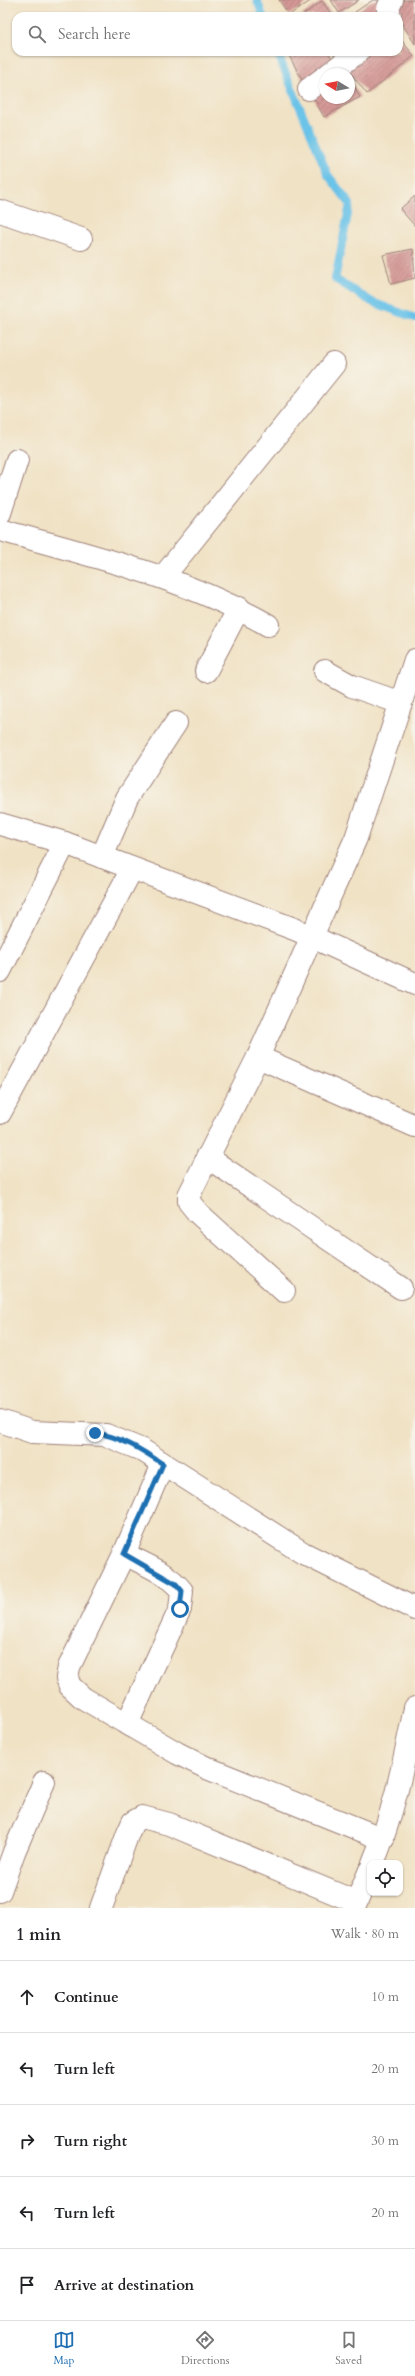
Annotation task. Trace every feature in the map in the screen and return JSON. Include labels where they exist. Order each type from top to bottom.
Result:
[{"type":"street","points":[[389,12],[388,8],[392,0]]},
{"type":"street","points":[[336,68],[353,56]]},
{"type":"street","points":[[0,211],[81,239]]},
{"type":"street","points":[[163,577],[334,364]]},
{"type":"street","points":[[0,513],[17,460]]},
{"type":"street","points":[[0,530],[163,577],[239,608],[268,625]]},
{"type":"street","points":[[206,670],[239,608]]},
{"type":"street","points":[[284,1291],[198,1213],[189,1202],[189,1195],[258,1057],[356,838],[415,660]]},
{"type":"street","points":[[325,671],[352,686],[401,703]]},
{"type":"street","points":[[102,857],[127,798],[176,723]]},
{"type":"street","points":[[0,824],[65,843],[313,937],[415,984]]},
{"type":"street","points":[[0,971],[65,843]]},
{"type":"street","points":[[0,1113],[132,869]]},
{"type":"street","points":[[258,1057],[415,1126]]},
{"type":"street","points":[[207,1157],[401,1288]]},
{"type":"street","points":[[0,1421],[32,1432],[106,1435],[142,1450],[303,1553],[415,1609]]},
{"type":"street","points":[[163,1464],[124,1554],[69,1667],[67,1678],[70,1686],[83,1698],[207,1768],[383,1839]]},
{"type":"street","points":[[124,1554],[171,1580],[182,1591],[180,1609],[127,1724]]},
{"type":"street","points":[[374,1860],[383,1839],[398,1791],[415,1708]]},
{"type":"street","points":[[0,1892],[44,1782]]},
{"type":"street","points":[[101,1908],[128,1833],[133,1822],[142,1817],[169,1824],[355,1905],[367,1877]]},
{"type":"building","points":[[279,0],[312,0],[294,12],[287,12]]},
{"type":"building","points":[[331,0],[359,0],[341,12],[338,12]]},
{"type":"building","points":[[373,0],[377,0],[385,12],[355,12]]},
{"type":"building","points":[[404,0],[415,0],[415,44],[403,25],[403,12],[395,12],[392,8]]},
{"type":"building","points":[[322,1],[330,12],[307,12]]},
{"type":"building","points":[[403,42],[414,56],[367,94],[355,79],[355,68],[347,68],[345,66],[358,56],[403,56]]},
{"type":"building","points":[[289,56],[330,56],[336,65],[331,68],[319,68],[319,75],[304,83]]},
{"type":"building","points":[[319,88],[319,104],[347,104],[324,117],[311,93]]},
{"type":"building","points":[[355,88],[360,97],[355,100]]},
{"type":"building","points":[[415,196],[415,226],[400,209]]},
{"type":"building","points":[[413,249],[415,278],[391,284],[383,255]]},
{"type":"waterway","points":[[257,0],[262,12]]},
{"type":"waterway","points":[[279,56],[328,175],[350,204],[335,279],[372,302],[415,318]]},
{"type":"route","points":[[95,1433],[121,1440],[142,1450],[163,1464],[124,1554],[176,1584],[182,1591],[180,1609]]}]
